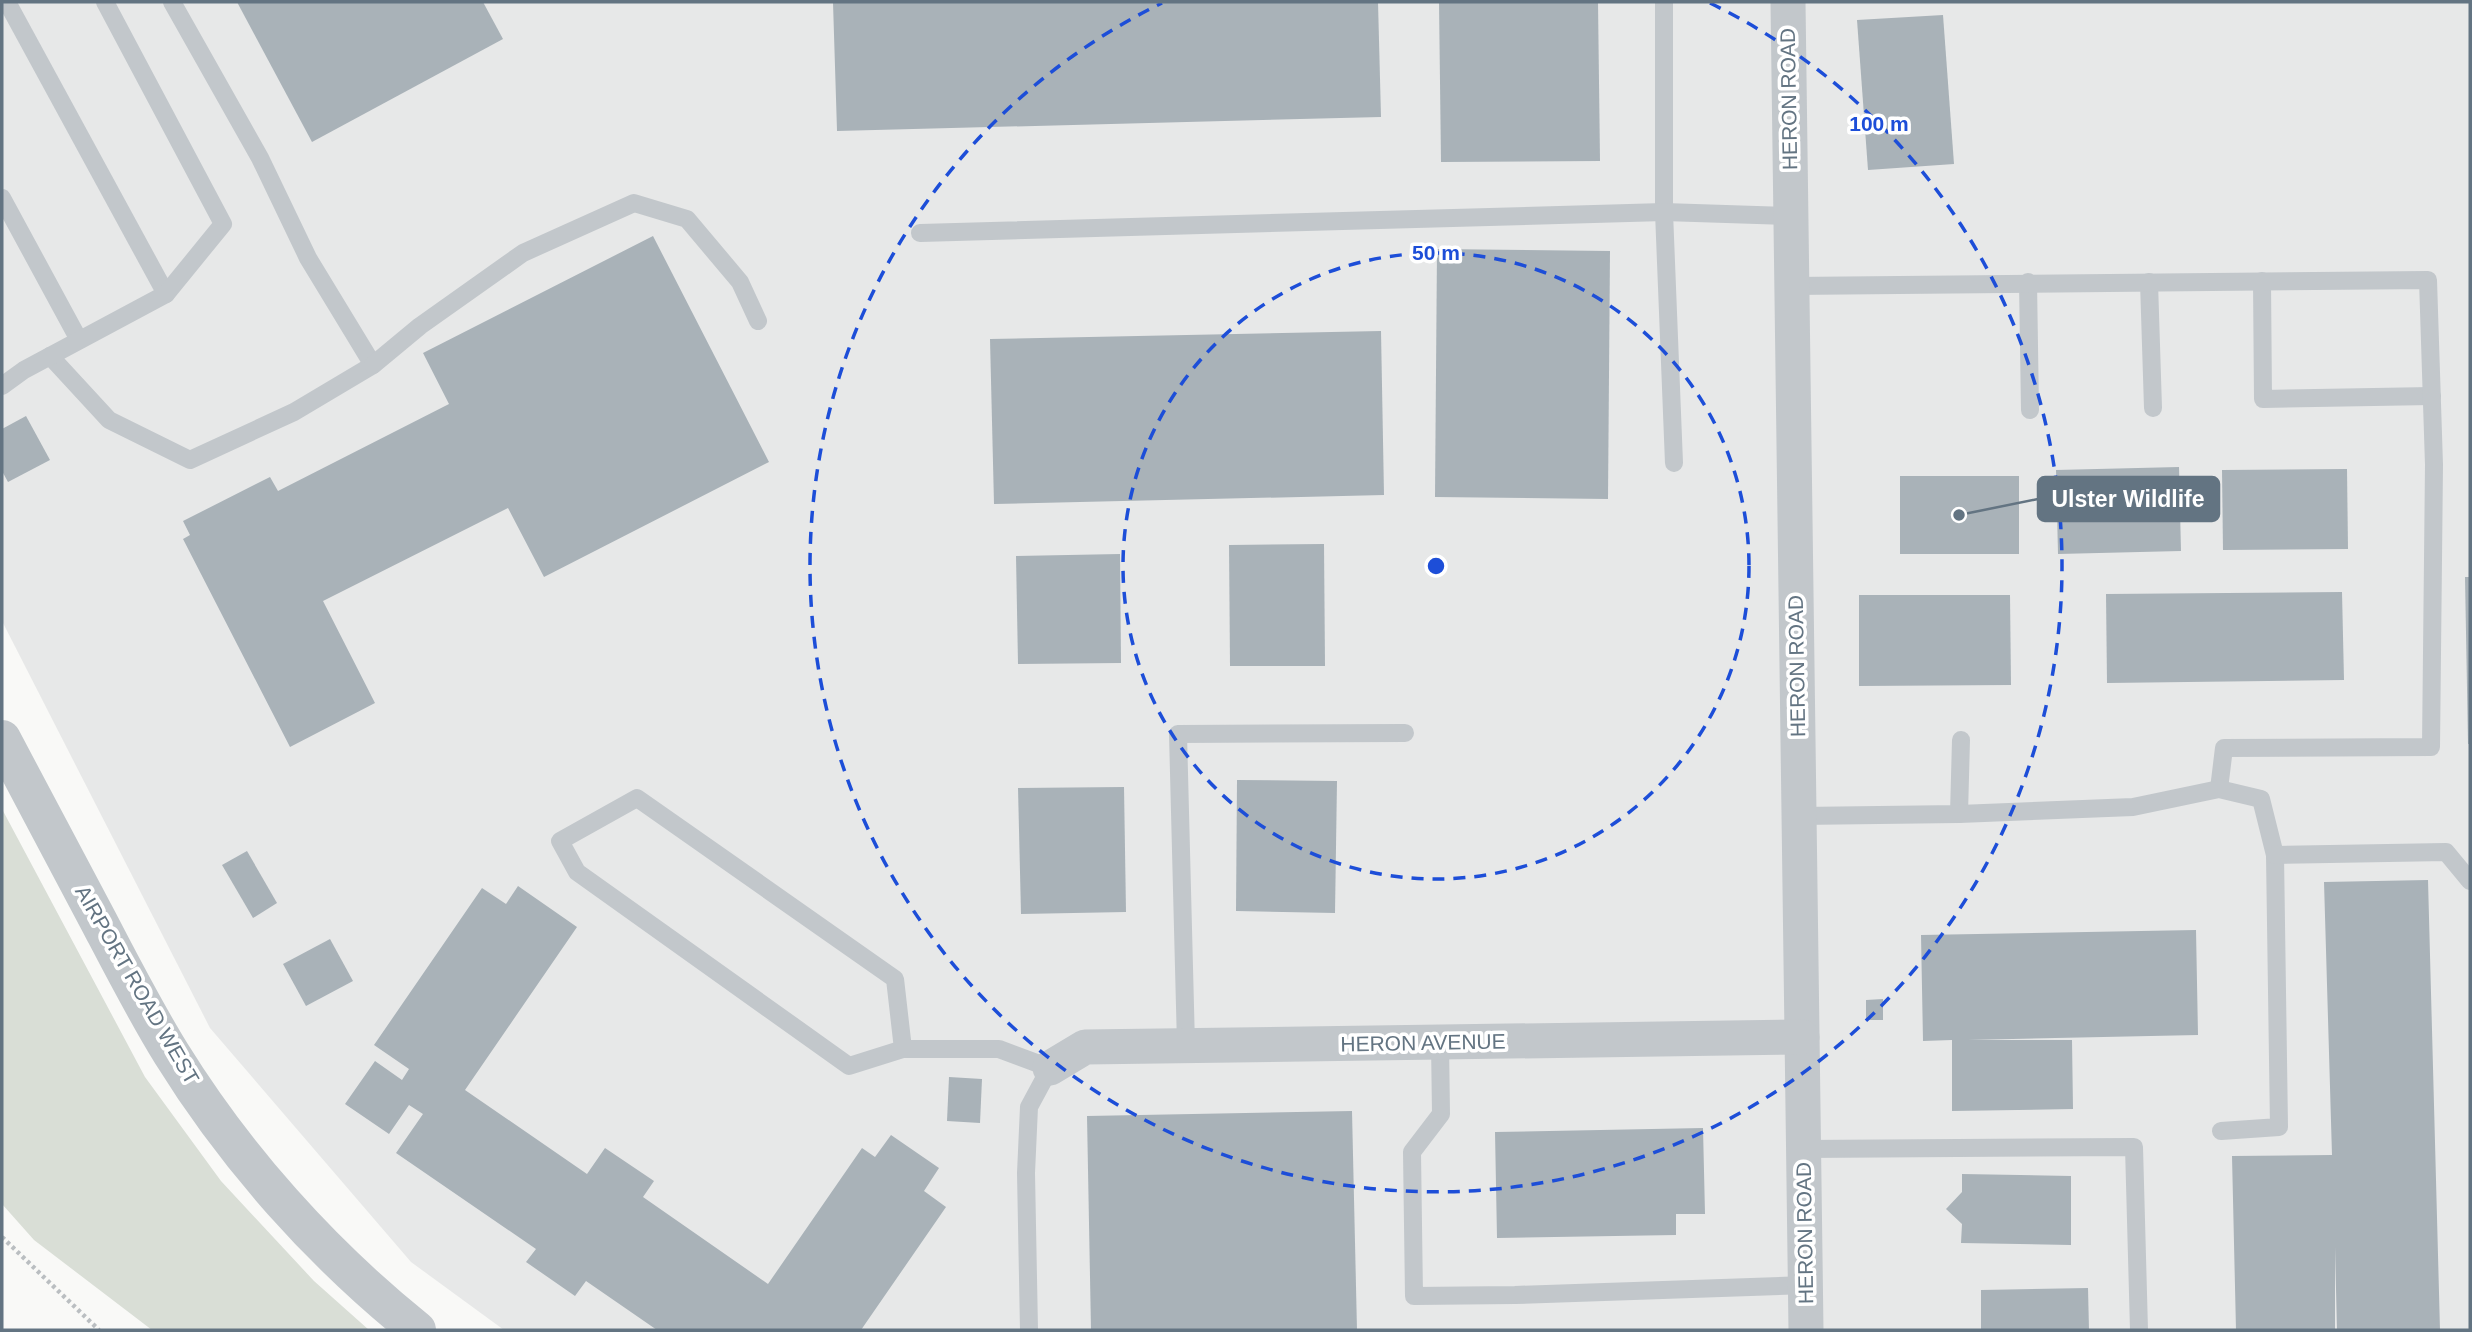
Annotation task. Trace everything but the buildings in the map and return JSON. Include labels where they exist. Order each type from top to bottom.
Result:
[{"type":"street","name":"HERON ROAD","points":[[1788,2],[1806,1330]]},
{"type":"street","name":"AIRPORT ROAD WEST","points":[[2,739],[171,1053],[219,1123],[271,1189],[329,1252],[417,1330]]},
{"type":"street","name":"HERON AVENUE","points":[[1050,1068],[1085,1047],[1802,1037]]},
{"type":"lane","points":[[7,2],[166,294]]},
{"type":"lane","points":[[2,386],[24,370],[166,294],[223,224],[105,2]]},
{"type":"lane","points":[[172,2],[260,158],[308,258],[373,365]]},
{"type":"lane","points":[[1664,2],[1664,212],[1674,463]]},
{"type":"lane","points":[[2,198],[79,340]]},
{"type":"lane","points":[[50,356],[109,420],[190,460],[294,412],[373,365],[420,326],[523,253],[634,203],[687,219],[740,282],[758,321]]},
{"type":"lane","points":[[920,233],[1664,212],[1791,216]]},
{"type":"lane","points":[[1791,286],[2428,280],[2434,465],[2431,747],[2224,748],[2219,789]]},
{"type":"lane","points":[[2262,281],[2263,399],[2432,396]]},
{"type":"lane","points":[[2028,282],[2030,410]]},
{"type":"lane","points":[[2149,282],[2153,408]]},
{"type":"lane","points":[[1186,1045],[1178,734],[1405,733]]},
{"type":"lane","points":[[1959,814],[1961,740]]},
{"type":"lane","points":[[1799,817],[2133,807],[2219,789],[2261,799],[2275,855],[2279,1127],[2221,1131]]},
{"type":"lane","points":[[903,1049],[895,979],[637,798],[560,841],[577,872],[849,1066],[903,1049],[999,1049],[1050,1068],[1029,1107],[1026,1173],[1029,1330]]},
{"type":"lane","points":[[2275,855],[2446,852],[2470,881]]},
{"type":"lane","points":[[1440,1043],[1441,1114],[1412,1152],[1414,1296],[1805,1285]]},
{"type":"lane","points":[[1804,1149],[2134,1147],[2139,1330]]},
{"type":"path","points":[[2,1237],[99,1330]]},
{"type":"shaded area","points":[[2,2],[2470,2],[2470,1330],[504,1330],[411,1262],[210,1028],[2,621]]},
{"type":"shaded area","points":[[2,809],[145,1077],[221,1181],[314,1281],[369,1330],[152,1330],[34,1240],[2,1204]]},
{"type":"place","name":"Ulster Wildlife","points":[[1959,515]]}]
